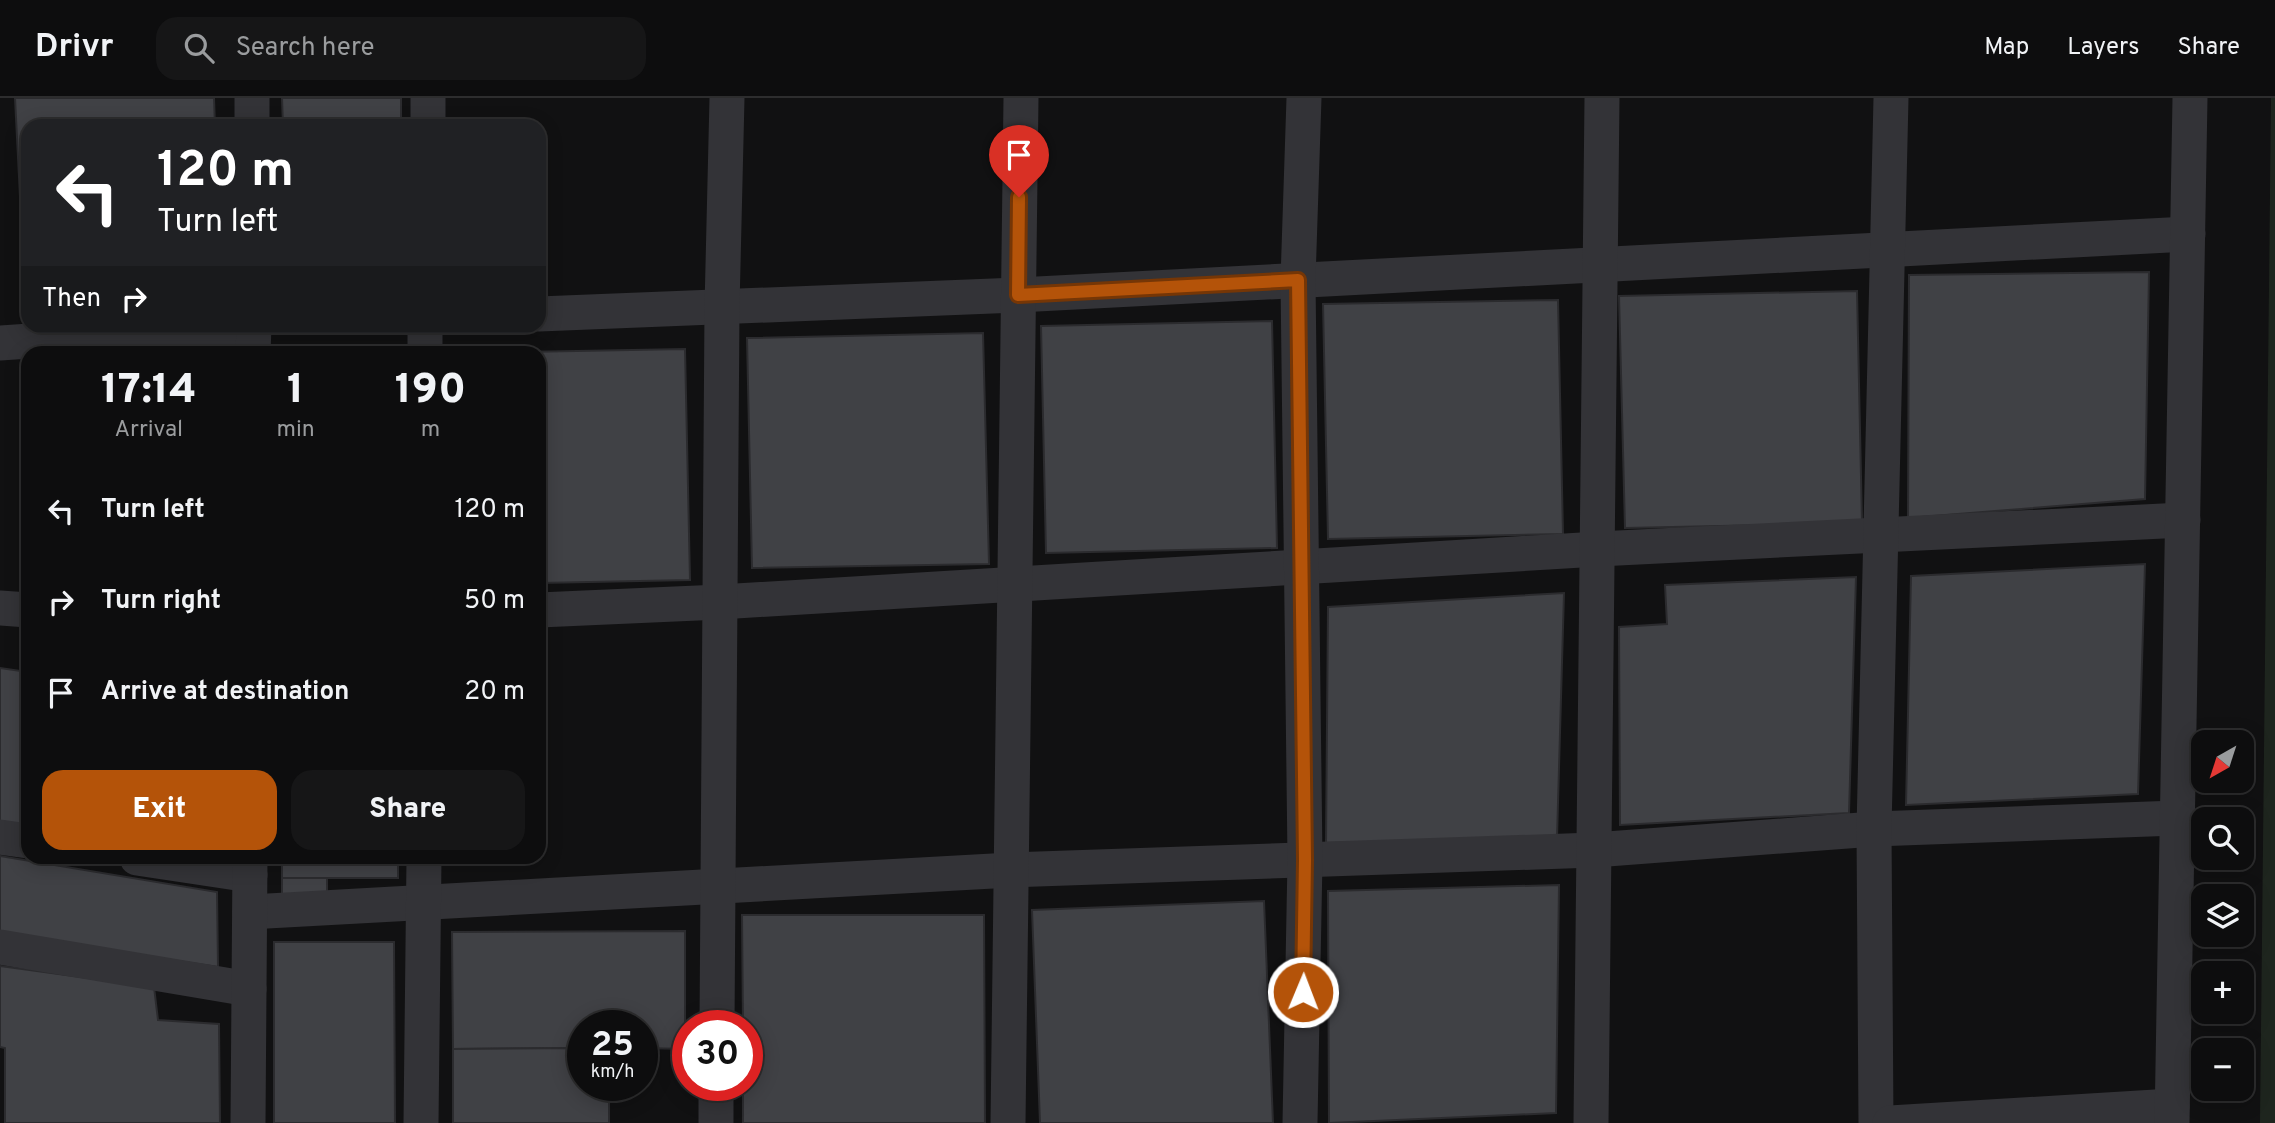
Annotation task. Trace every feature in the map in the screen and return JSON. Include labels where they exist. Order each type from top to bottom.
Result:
[{"type":"street","points":[[252,98],[252,119]]},
{"type":"street","points":[[428,98],[428,119]]},
{"type":"street","points":[[717,1010],[722,307],[727,98]]},
{"type":"street","points":[[1007,1123],[1021,98]]},
{"type":"street","points":[[1300,1123],[1305,860],[1298,280],[1304,98]]},
{"type":"street","points":[[1591,1123],[1602,98]]},
{"type":"street","points":[[1876,1123],[1874,829],[1891,98]]},
{"type":"street","points":[[1890,1123],[2172,1114],[2190,98]]},
{"type":"street","points":[[546,314],[1018,295],[2188,234]]},
{"type":"street","points":[[0,344],[150,333]]},
{"type":"street","points":[[546,610],[720,602],[1598,549],[2183,520]]},
{"type":"street","points":[[0,608],[21,610]]},
{"type":"street","points":[[250,912],[1011,870],[1594,850],[1874,829],[2177,818]]},
{"type":"street","points":[[0,837],[21,840]]},
{"type":"street","points":[[222,864],[250,866],[248,1123]]},
{"type":"street","points":[[421,1123],[424,864]]},
{"type":"street","points":[[0,947],[249,989]]},
{"type":"street","points":[[716,1101],[716,1123]]},
{"type":"shaded area","points":[[2271,98],[2275,98],[2275,1123],[2260,1123]]},
{"type":"building","points":[[15,98],[214,98],[215,119],[21,119],[21,216]]},
{"type":"building","points":[[282,98],[401,98],[401,119],[283,119]]},
{"type":"building","points":[[2149,272],[2145,499],[1908,518],[1909,275]]},
{"type":"building","points":[[1857,291],[1862,523],[1625,528],[1619,296]]},
{"type":"building","points":[[1558,300],[1563,534],[1328,539],[1323,304]]},
{"type":"building","points":[[1272,321],[1277,548],[1046,553],[1041,326]]},
{"type":"building","points":[[983,333],[989,564],[752,568],[747,338]]},
{"type":"building","points":[[685,349],[690,580],[546,583],[546,352]]},
{"type":"building","points":[[2145,564],[2138,794],[1906,805],[1911,576]]},
{"type":"building","points":[[1856,577],[1849,813],[1620,825],[1619,627],[1667,624],[1665,585]]},
{"type":"building","points":[[1564,593],[1557,838],[1326,843],[1328,607]]},
{"type":"building","points":[[0,668],[21,671],[21,827],[0,823]]},
{"type":"building","points":[[0,856],[21,859],[21,864],[48,864],[217,892],[218,967],[0,934]]},
{"type":"building","points":[[282,864],[398,864],[398,878],[282,878]]},
{"type":"building","points":[[282,878],[327,878],[327,897],[282,897]]},
{"type":"building","points":[[1559,885],[1556,1113],[1329,1123],[1328,891]]},
{"type":"building","points":[[1264,901],[1273,1123],[1040,1123],[1032,910]]},
{"type":"building","points":[[742,915],[984,915],[985,1123],[743,1123],[743,1101],[763,1101],[763,1010],[743,1010]]},
{"type":"building","points":[[685,931],[685,1010],[672,1010],[672,1049],[658,1048],[658,1010],[567,1010],[567,1048],[453,1049],[452,932]]},
{"type":"building","points":[[274,942],[394,942],[395,1123],[274,1123]]},
{"type":"building","points":[[0,966],[154,987],[158,1020],[219,1024],[220,1123],[5,1123],[5,1048],[0,1047]]},
{"type":"building","points":[[567,1048],[567,1101],[609,1101],[609,1123],[453,1123],[453,1049]]},
{"type":"route","points":[[1019,197],[1018,295],[1298,280],[1305,860],[1303,992]]}]
